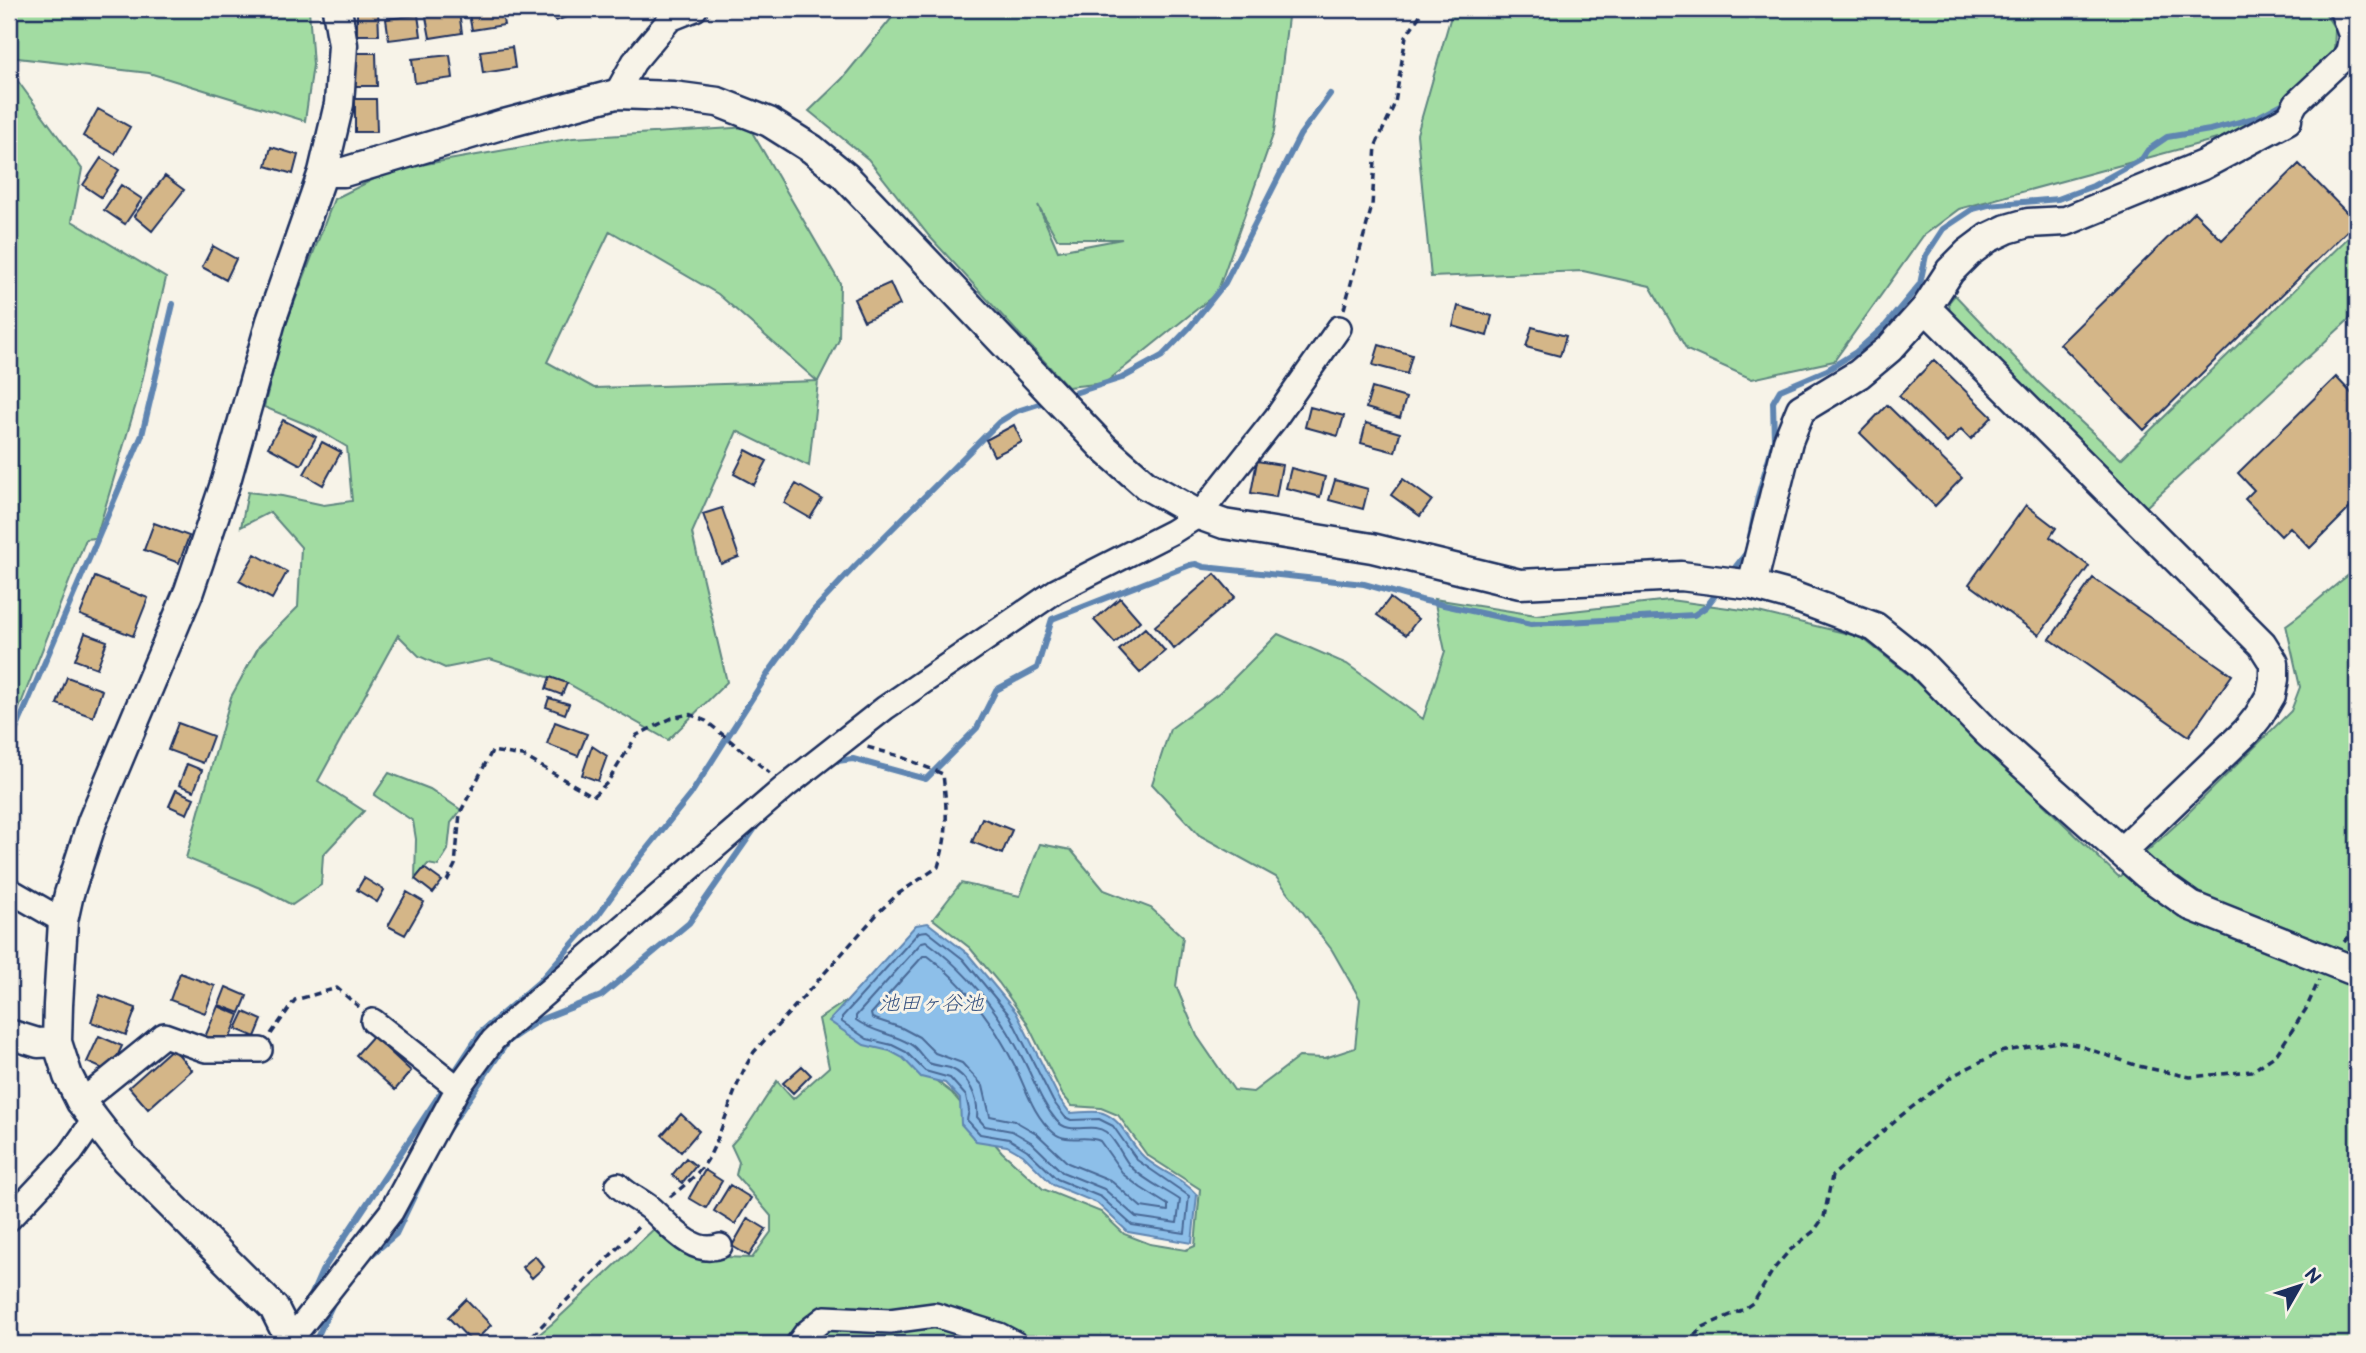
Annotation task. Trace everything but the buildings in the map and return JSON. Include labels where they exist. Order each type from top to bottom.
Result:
[{"type":"street","points":[[337,9],[342,44],[339,104],[323,172],[271,321],[226,481],[189,591],[92,822],[63,921],[57,1042],[68,1076],[87,1111],[125,1159],[274,1308],[292,1341],[391,1212],[458,1088],[493,1040],[786,786],[885,708],[1056,591],[1172,532],[1199,515],[1275,419],[1339,328]]},
{"type":"street","points":[[616,94],[634,62],[670,19],[695,9]]},
{"type":"street","points":[[1752,585],[1788,441],[1801,409],[1860,374],[1890,348],[1926,308],[1950,271],[1988,238],[2028,223],[2066,221],[2203,165],[2287,120],[2296,103],[2342,60],[2348,51],[2351,36],[2341,9]]},
{"type":"street","points":[[323,172],[344,172],[616,94],[673,96],[718,102],[769,122],[812,149],[845,176],[1104,448],[1146,485],[1199,515],[1224,524],[1372,548],[1520,584],[1681,576],[1752,585],[1793,596],[1875,626],[1919,662],[1988,733],[2121,852],[2191,906],[2357,972]]},
{"type":"street","points":[[1926,308],[2262,644],[2274,663],[2272,695],[2246,732],[2121,852]]},
{"type":"street","points":[[9,890],[63,921]]},
{"type":"street","points":[[373,1021],[458,1088]]},
{"type":"street","points":[[9,1034],[38,1043],[57,1042]]},
{"type":"street","points":[[9,1219],[71,1153],[87,1111],[164,1035],[206,1050],[260,1050]]},
{"type":"street","points":[[618,1185],[666,1225],[702,1248],[720,1246]]},
{"type":"street","points":[[798,1344],[806,1333],[825,1318],[890,1321],[935,1315],[999,1335],[1016,1344]]},
{"type":"path","points":[[1339,328],[1372,206],[1376,145],[1395,103],[1406,36],[1424,9]]},
{"type":"path","points":[[447,881],[455,865],[460,813],[492,751],[523,757],[593,796],[607,783],[637,735],[672,718],[690,714],[706,720],[786,786]]},
{"type":"path","points":[[524,1344],[653,1212],[688,1183],[710,1156],[745,1065],[754,1052],[880,911],[898,894],[938,867],[946,840],[948,817],[943,774],[899,756],[845,740]]},
{"type":"path","points":[[1686,1344],[1703,1327],[1754,1302],[1773,1270],[1824,1217],[1832,1176],[1898,1118],[1954,1075],[2000,1052],[2058,1042],[2077,1045],[2138,1066],[2190,1077],[2252,1071],[2276,1055],[2306,1009],[2328,960]]},
{"type":"path","points":[[260,1050],[295,1000],[337,988],[373,1021]]},
{"type":"green space","points":[[9,9],[309,9],[313,65],[305,121],[149,73],[9,57]]},
{"type":"green space","points":[[899,9],[1289,9],[1274,132],[1217,293],[1105,383],[1068,387],[929,236],[868,159],[809,111],[842,79]],"holes":[[[1038,205],[1057,239],[1122,239],[1058,251]]]},
{"type":"green space","points":[[1453,9],[2322,9],[2335,29],[2334,52],[2287,120],[1959,209],[1923,236],[1834,361],[1752,379],[1687,350],[1650,286],[1583,271],[1431,277],[1417,134]]},
{"type":"green space","points":[[9,69],[82,169],[72,221],[166,278],[139,394],[96,538],[86,539],[9,734]]},
{"type":"green space","points":[[749,127],[840,283],[839,340],[818,381],[809,466],[737,431],[692,533],[727,682],[668,740],[567,683],[490,659],[445,668],[419,656],[398,635],[318,781],[364,811],[323,855],[321,885],[292,905],[260,888],[186,858],[231,697],[259,646],[298,607],[301,547],[270,512],[241,527],[248,492],[324,505],[352,501],[347,447],[315,428],[264,407],[283,332],[334,199],[392,170],[573,138]],"holes":[[[610,231],[718,294],[817,381],[594,388],[547,362]]]},
{"type":"green space","points":[[2357,229],[2357,312],[2146,507],[1950,314],[1949,302],[1955,295],[2039,383],[2121,459]]},
{"type":"green space","points":[[2357,569],[2357,1344],[527,1344],[655,1228],[695,1256],[752,1258],[771,1232],[771,1216],[736,1175],[739,1162],[731,1145],[746,1128],[777,1081],[793,1099],[829,1067],[819,1019],[844,1002],[874,1042],[904,1056],[952,1093],[1002,1152],[1043,1189],[1101,1212],[1124,1234],[1150,1244],[1186,1250],[1195,1246],[1200,1189],[1147,1155],[1118,1115],[1101,1108],[1072,1106],[1062,1094],[1026,1021],[999,983],[970,948],[933,919],[961,883],[1020,896],[1040,844],[1071,850],[1104,890],[1151,908],[1183,937],[1176,986],[1197,1036],[1234,1090],[1253,1092],[1299,1057],[1325,1058],[1355,1048],[1360,999],[1332,950],[1276,877],[1199,835],[1152,784],[1170,729],[1220,692],[1278,634],[1347,664],[1423,719],[1445,651],[1434,599],[1536,615],[1670,600],[1758,612],[1861,637],[1909,675],[2119,877],[2291,711],[2300,687],[2286,625]]},
{"type":"green space","points":[[389,773],[430,789],[461,810],[451,823],[448,850],[438,866],[428,864],[415,879],[416,839],[413,821],[374,795]]},
{"type":"water","name":"池田ヶ谷池","points":[[928,923],[968,954],[1016,1012],[1059,1098],[1070,1113],[1095,1112],[1110,1117],[1121,1126],[1144,1157],[1197,1195],[1192,1243],[1128,1232],[1097,1203],[1053,1185],[1023,1155],[1007,1146],[976,1141],[961,1124],[960,1099],[945,1083],[921,1077],[903,1058],[890,1051],[864,1045],[829,1021],[916,925]]},
{"type":"waterway","points":[[2327,9],[2335,22]]},
{"type":"waterway","points":[[1065,396],[1122,378],[1162,356],[1189,328],[1225,283],[1300,135],[1330,94]]},
{"type":"waterway","points":[[1730,574],[1747,552],[1758,496],[1774,440],[1773,402],[1780,390],[1827,370],[1856,352],[1886,325],[1920,284],[1926,255],[1943,229],[1973,209],[1988,205],[2058,199],[2093,186],[2142,159],[2148,150],[2167,137],[2210,130],[2258,117],[2286,102]]},
{"type":"waterway","points":[[9,746],[142,435],[173,304]]},
{"type":"waterway","points":[[452,1076],[481,1032],[539,982],[598,915],[691,794],[769,672],[814,610],[999,422],[1017,411],[1048,401]]},
{"type":"waterway","points":[[829,762],[853,759],[926,779],[977,728],[996,690],[1037,668],[1052,619],[1190,565],[1364,584],[1421,600],[1531,624],[1694,615],[1706,607],[1720,589]]},
{"type":"waterway","points":[[445,1134],[508,1041],[539,1020],[601,996],[689,923],[760,821]]},
{"type":"waterway","points":[[308,1303],[322,1271],[446,1085]]},
{"type":"waterway","points":[[369,1257],[396,1234],[429,1165]]},
{"type":"waterway","points":[[314,1344],[334,1301]]}]
